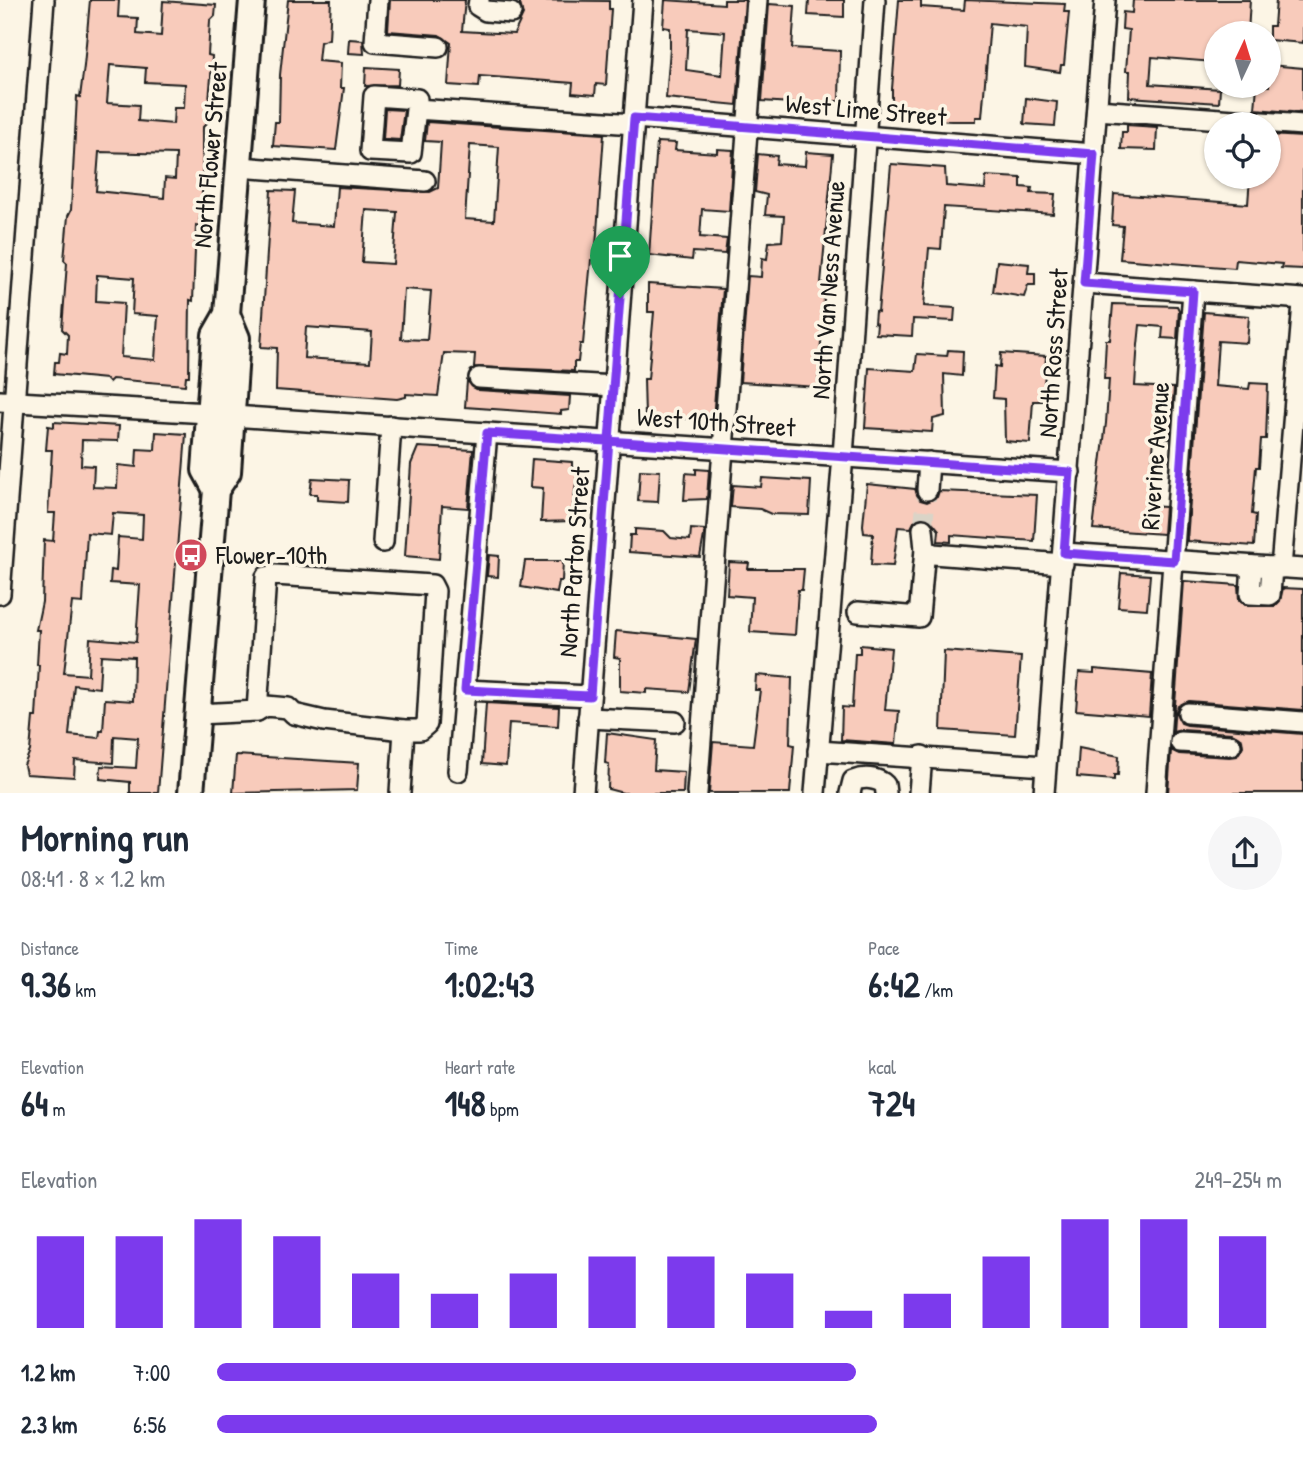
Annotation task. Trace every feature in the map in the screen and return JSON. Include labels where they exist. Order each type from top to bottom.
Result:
[{"type":"main road","name":"North Flower Street","points":[[191,793],[216,490],[228,472],[220,414],[237,338],[227,314],[252,0]]},
{"type":"street","points":[[0,594],[8,401],[44,0]]},
{"type":"street","points":[[377,0],[375,41],[438,47]]},
{"type":"street","points":[[479,0],[478,6],[486,11],[511,13]]},
{"type":"street","name":"North Parton Street","points":[[583,793],[643,0]]},
{"type":"street","points":[[697,793],[757,0]]},
{"type":"street","name":"North Van Ness Avenue","points":[[815,793],[843,456],[875,0]]},
{"type":"street","name":"North Ross Street","points":[[1044,793],[1105,0]]},
{"type":"street","name":"West Lime Street","points":[[416,109],[748,127],[1094,154]]},
{"type":"street","points":[[1097,110],[1303,125]]},
{"type":"street","points":[[239,167],[425,181]]},
{"type":"street","points":[[1084,283],[1303,301],[1269,567],[1270,595]]},
{"type":"street","name":"Riverine Avenue","points":[[1156,793],[1193,291]]},
{"type":"street","points":[[479,378],[614,386]]},
{"type":"street","name":"West 10th Street","points":[[8,401],[1070,472]]},
{"type":"street","points":[[383,542],[391,426]]},
{"type":"street","points":[[458,771],[487,433]]},
{"type":"street","points":[[927,490],[929,462]]},
{"type":"street","points":[[858,612],[919,617],[925,549],[923,529]]},
{"type":"street","points":[[925,549],[933,554],[1174,561],[1303,569]]},
{"type":"street","points":[[198,714],[257,711],[264,716],[288,718],[294,714],[324,721],[420,730],[427,724],[435,591],[432,585],[275,575],[266,577],[257,711]]},
{"type":"street","points":[[465,690],[590,696]]},
{"type":"street","points":[[1188,713],[1303,722]]},
{"type":"street","points":[[588,718],[675,722]]},
{"type":"street","points":[[400,793],[404,730]]},
{"type":"street","points":[[1179,748],[1230,752]]},
{"type":"street","points":[[818,751],[1045,766]]},
{"type":"street","points":[[919,793],[922,756]]},
{"type":"street","points":[[850,793],[853,781],[861,778],[880,780],[885,785],[886,793]]},
{"type":"building","points":[[90,0],[119,0],[118,17],[138,18],[137,34],[161,36],[163,1],[216,5],[215,16],[210,21],[208,55],[212,56],[211,77],[207,123],[203,127],[202,194],[199,226],[196,225],[193,301],[190,300],[189,376],[186,376],[185,385],[112,379],[109,382],[106,379],[54,374],[55,362],[59,362],[60,353],[67,354],[68,335],[62,329],[67,263],[64,260],[68,216],[71,210],[77,96],[80,97]],"holes":[[[110,65],[146,68],[145,82],[185,84],[184,108],[174,108],[173,124],[138,121],[139,105],[107,103]],[[99,152],[176,154],[175,179],[165,178],[164,198],[96,191]],[[97,275],[134,278],[132,314],[158,316],[155,360],[121,357],[124,303],[96,301]]]},
{"type":"building","points":[[288,0],[331,0],[329,39],[320,42],[318,61],[341,63],[340,88],[344,88],[336,150],[273,146],[275,122],[279,122],[280,75]]},
{"type":"building","points":[[390,0],[465,0],[462,31],[514,34],[523,15],[519,0],[609,1],[611,9],[606,85],[596,84],[595,95],[572,93],[573,83],[480,76],[479,87],[448,85],[451,43],[439,35],[388,31]]},
{"type":"building","points":[[665,0],[724,4],[724,0],[745,0],[737,105],[666,98],[670,28],[663,27]],"holes":[[[688,29],[725,32],[722,75],[686,70]]]},
{"type":"building","points":[[809,0],[844,0],[844,17],[808,15]]},
{"type":"building","points":[[899,0],[921,0],[921,7],[964,10],[965,0],[1065,4],[1064,12],[1069,12],[1064,65],[1061,65],[1060,72],[1025,67],[1027,27],[990,23],[982,117],[976,117],[976,121],[951,121],[895,117],[896,110],[892,110],[892,89]]},
{"type":"building","points":[[1133,0],[1250,0],[1249,21],[1204,21],[1204,61],[1152,57],[1150,84],[1204,88],[1204,98],[1219,98],[1219,103],[1129,97],[1130,71],[1126,71],[1129,30],[1122,29],[1123,12],[1132,13]]},
{"type":"building","points":[[1276,0],[1303,0],[1303,43],[1281,41],[1281,21],[1274,21]]},
{"type":"building","points":[[769,4],[795,6],[792,48],[840,51],[839,101],[835,101],[835,106],[762,101]]},
{"type":"building","points":[[349,39],[363,40],[364,54],[348,53]]},
{"type":"building","points":[[1281,66],[1303,68],[1303,113],[1255,109],[1256,98],[1281,98]]},
{"type":"building","points":[[366,67],[399,69],[398,85],[365,86]]},
{"type":"building","points":[[1026,98],[1057,102],[1055,126],[1024,124]]},
{"type":"building","points":[[385,109],[404,110],[400,140],[383,139]]},
{"type":"building","points":[[427,122],[604,134],[595,260],[591,260],[583,344],[580,344],[578,362],[574,362],[574,371],[474,367],[475,354],[444,353],[438,396],[406,394],[406,397],[397,399],[276,390],[277,348],[261,347],[271,190],[295,191],[292,223],[334,226],[337,187],[430,192],[438,188],[441,142],[425,141]],"holes":[[[470,145],[499,147],[494,221],[465,219]],[[366,210],[397,212],[393,264],[362,262]],[[404,289],[431,291],[427,340],[401,339]],[[306,327],[372,332],[370,362],[304,358]]]},
{"type":"building","points":[[1127,125],[1157,127],[1156,150],[1121,149],[1122,132],[1127,132]]},
{"type":"building","points":[[1281,136],[1303,137],[1303,269],[1281,268],[1282,264],[1236,260],[1235,268],[1120,259],[1123,226],[1112,225],[1114,194],[1248,204],[1249,189],[1281,189]]},
{"type":"building","points":[[657,142],[676,143],[675,150],[717,153],[717,149],[733,150],[729,211],[702,209],[700,237],[727,239],[725,254],[693,252],[692,260],[649,255]]},
{"type":"building","points":[[806,152],[833,154],[821,283],[825,283],[818,387],[740,382],[748,276],[761,277],[762,258],[767,259],[769,242],[782,241],[784,216],[765,215],[767,195],[755,192],[758,154],[777,156],[776,164],[805,166]]},
{"type":"building","points":[[891,164],[945,168],[946,186],[985,189],[986,176],[1021,178],[1021,187],[1032,188],[1031,193],[1055,194],[1053,214],[944,207],[941,249],[929,248],[924,306],[955,308],[954,321],[913,319],[912,336],[876,334],[877,324],[874,323],[875,311],[878,312]]},
{"type":"building","points":[[997,261],[1029,264],[1028,273],[1035,273],[1035,285],[1028,285],[1024,297],[993,292]]},
{"type":"building","points":[[648,284],[723,289],[713,420],[645,417],[644,379],[648,379],[654,312],[648,312]]},
{"type":"building","points":[[1113,304],[1177,306],[1179,310],[1177,339],[1162,338],[1163,327],[1140,325],[1137,355],[1135,386],[1174,388],[1170,439],[1154,438],[1149,506],[1165,507],[1163,534],[1093,529],[1106,423],[1109,379],[1104,379],[1106,340],[1110,340]]},
{"type":"building","points":[[1204,312],[1249,316],[1247,343],[1218,341],[1215,386],[1249,389],[1250,383],[1268,384],[1266,439],[1261,439],[1259,467],[1256,467],[1252,514],[1256,515],[1254,546],[1187,541]]},
{"type":"building","points":[[948,350],[963,351],[962,376],[944,374],[945,416],[933,419],[932,432],[865,428],[869,368],[915,371],[917,354],[947,356]]},
{"type":"building","points":[[1001,353],[1046,356],[1043,401],[1033,401],[1030,443],[1005,441],[1004,399],[993,398],[995,366],[1000,367]]},
{"type":"building","points":[[467,381],[478,390],[570,396],[569,410],[561,411],[561,414],[465,407]]},
{"type":"building","points":[[54,422],[119,426],[118,441],[82,440],[81,465],[94,466],[93,487],[117,488],[118,465],[136,467],[137,449],[155,450],[156,432],[186,434],[158,793],[130,793],[130,782],[100,779],[101,766],[136,768],[138,738],[114,736],[113,763],[75,760],[74,777],[26,774],[24,765],[30,751],[33,717],[36,717],[39,630],[36,630],[42,602],[44,540],[53,541],[55,513],[48,513],[52,450],[46,450],[48,426],[54,427]],"holes":[[[113,513],[143,515],[142,539],[118,537],[116,571],[111,570],[110,583],[140,585],[136,642],[90,638],[88,675],[64,673],[72,602],[83,603],[87,533],[111,535]],[[101,655],[134,657],[133,701],[105,699],[103,731],[100,731],[99,738],[69,735],[74,685],[99,688]]]},
{"type":"building","points":[[418,447],[473,450],[468,508],[442,506],[439,559],[405,556],[411,464]]},
{"type":"building","points":[[532,459],[572,462],[572,468],[578,468],[571,521],[541,522],[543,488],[530,487]]},
{"type":"building","points":[[696,469],[709,470],[707,499],[684,500],[686,473],[696,474]]},
{"type":"building","points":[[640,470],[660,471],[658,502],[638,501]]},
{"type":"building","points":[[312,478],[349,480],[348,502],[317,500],[317,494],[310,494]]},
{"type":"building","points":[[762,478],[811,481],[809,515],[771,514],[760,509],[731,507],[733,485],[761,487]]},
{"type":"building","points":[[867,484],[915,489],[920,500],[927,502],[937,497],[939,491],[1037,495],[1034,541],[951,535],[951,542],[938,541],[939,530],[929,518],[921,517],[915,520],[911,528],[898,527],[893,566],[871,565],[873,534],[864,533],[863,525]]},
{"type":"building","points":[[635,529],[664,531],[671,538],[690,540],[691,529],[705,530],[700,557],[629,552],[630,535],[635,535]]},
{"type":"building","points":[[489,555],[499,556],[498,577],[487,576]]},
{"type":"building","points":[[525,561],[563,561],[562,581],[559,581],[557,593],[521,587]]},
{"type":"building","points":[[729,562],[749,563],[748,569],[804,569],[802,590],[798,590],[795,635],[750,632],[752,597],[727,595]]},
{"type":"building","points":[[1121,573],[1150,575],[1147,609],[1118,607]]},
{"type":"building","points":[[1184,581],[1238,585],[1239,600],[1249,606],[1275,606],[1280,601],[1283,588],[1303,589],[1303,710],[1189,701],[1178,706],[1176,713],[1181,723],[1187,725],[1303,734],[1303,793],[1168,793],[1171,750],[1179,754],[1230,757],[1237,756],[1243,746],[1242,739],[1232,733],[1181,730],[1173,732]]},
{"type":"building","points":[[616,631],[696,639],[689,692],[646,689],[646,693],[620,691],[620,658],[614,657]]},
{"type":"building","points":[[860,645],[891,648],[885,710],[899,711],[896,744],[841,740],[842,707],[852,708],[855,653],[860,653]]},
{"type":"building","points":[[944,651],[1021,657],[1015,735],[941,730]]},
{"type":"building","points":[[1094,669],[1152,674],[1149,716],[1076,710],[1079,672],[1094,673]]},
{"type":"building","points":[[756,675],[792,678],[790,744],[794,745],[790,793],[709,793],[713,742],[753,745],[760,690],[755,690]]},
{"type":"building","points":[[486,703],[559,707],[558,726],[509,723],[506,766],[482,764]]},
{"type":"building","points":[[607,733],[656,740],[654,770],[684,772],[683,793],[623,793],[608,789],[609,764],[605,763]]},
{"type":"building","points":[[1079,748],[1119,756],[1118,775],[1114,775],[1114,780],[1077,777]]},
{"type":"building","points":[[236,755],[359,763],[357,790],[233,793]]},
{"type":"tunnel","points":[[923,529],[927,490]]},
{"type":"place","name":"Flower-10th","points":[[191,555]]},
{"type":"route","points":[[620,298],[614,386],[609,441],[602,531],[590,696],[465,690],[487,433],[609,441],[1070,472],[1064,553],[1174,561],[1193,291],[1084,283],[1094,154],[634,118],[620,298]]}]
